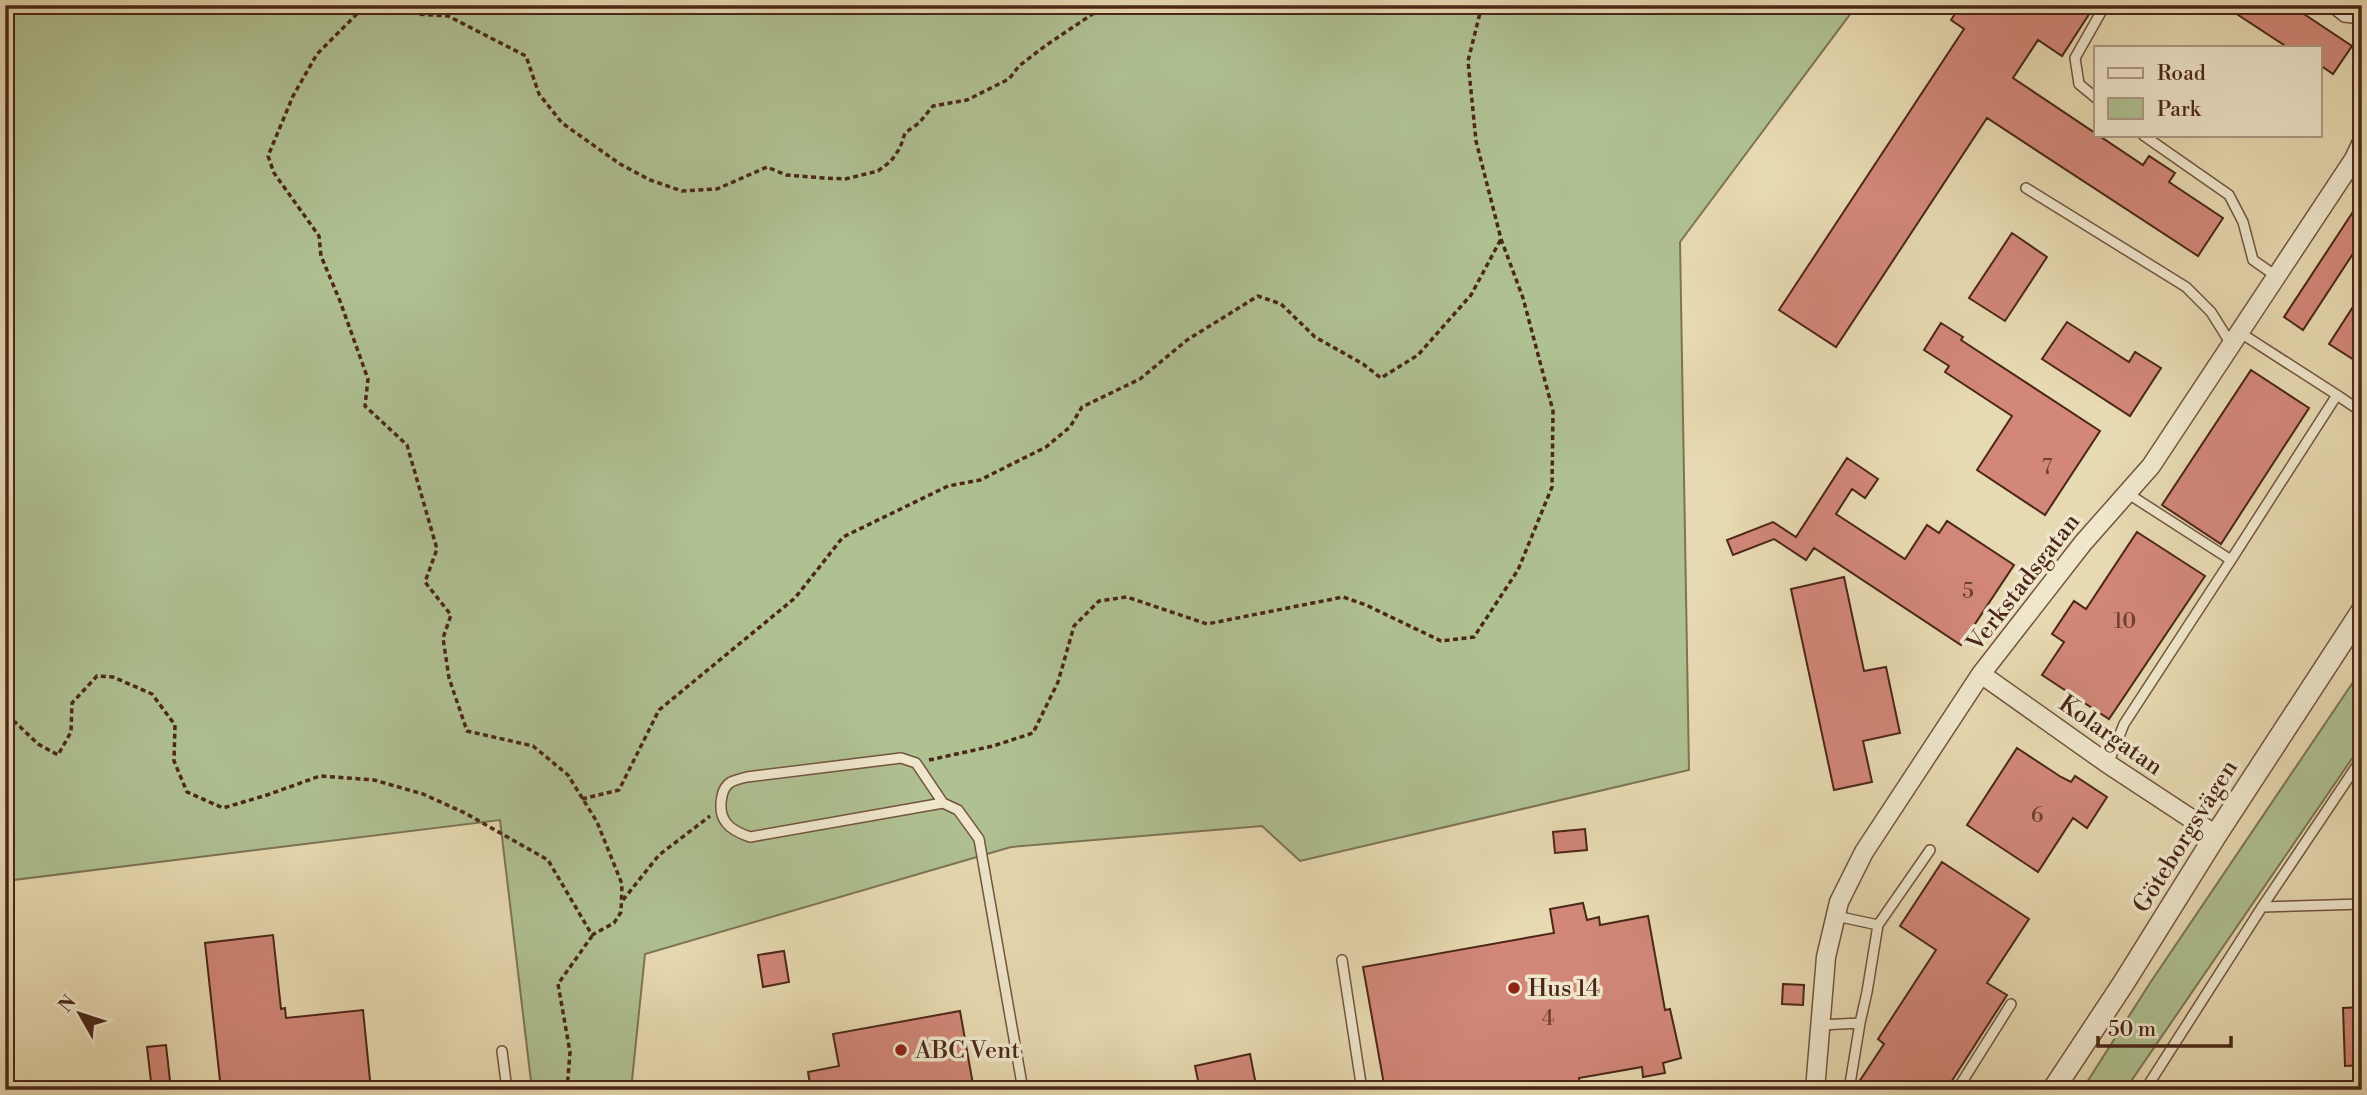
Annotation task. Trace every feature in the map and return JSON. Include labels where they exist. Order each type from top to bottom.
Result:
[{"type":"street","name":"Verkstadsgatan","points":[[1815,1090],[1826,957],[1839,902],[1864,852],[1981,674],[2083,542],[2151,466],[2354,159],[2362,142]]},
{"type":"street","name":"Göteborgsvägen","points":[[2053,1090],[2362,611]]},
{"type":"street","name":"Kolargatan","points":[[1981,674],[2108,764],[2216,835]]},
{"type":"lane","points":[[2094,96],[2079,84],[2075,58],[2105,5]]},
{"type":"lane","points":[[2329,5],[2344,17],[2362,19]]},
{"type":"lane","points":[[2144,136],[2229,195],[2243,222],[2253,260],[2276,276]]},
{"type":"lane","points":[[2026,188],[2186,287],[2235,338],[2337,395],[2362,412]]},
{"type":"lane","points":[[2108,764],[2124,724],[2337,395]]},
{"type":"lane","points":[[2127,493],[2231,560]]},
{"type":"lane","points":[[943,803],[750,837],[737,833],[724,822],[720,808],[723,792],[730,783],[747,777],[901,758],[916,763],[943,803],[958,810],[979,839],[1023,1090]]},
{"type":"lane","points":[[2145,1090],[2262,907],[2362,758]]},
{"type":"lane","points":[[1849,1090],[1878,925],[1930,850]]},
{"type":"lane","points":[[2262,907],[2362,904]]},
{"type":"lane","points":[[1836,916],[1878,925]]},
{"type":"lane","points":[[1342,960],[1362,1090]]},
{"type":"lane","points":[[1958,1090],[2011,1004]]},
{"type":"lane","points":[[1821,1025],[1860,1023]]},
{"type":"lane","points":[[502,1051],[508,1090]]},
{"type":"path","points":[[366,5],[317,54],[293,96],[268,156],[274,173],[319,236],[321,256],[368,379],[365,407],[407,445],[437,549],[425,582],[451,615],[443,638],[449,678],[467,731],[533,746],[568,775],[597,822],[617,871],[621,884],[621,912],[614,923],[592,935],[558,984],[570,1052],[567,1090]]},
{"type":"path","points":[[396,5],[417,14],[448,16],[526,56],[539,94],[562,123],[620,164],[650,180],[682,191],[717,189],[767,167],[786,175],[824,178],[845,178],[878,171],[891,162],[905,133],[919,123],[933,106],[967,100],[1009,79],[1019,66],[1045,46],[1106,5]]},
{"type":"path","points":[[916,763],[993,746],[1033,733],[1058,682],[1074,626],[1099,601],[1127,597],[1206,624],[1343,597],[1366,605],[1441,641],[1474,637],[1518,570],[1552,487],[1553,411],[1522,298],[1501,239],[1476,141],[1468,61],[1482,5]]},
{"type":"path","points":[[582,799],[619,790],[659,710],[795,598],[843,537],[948,486],[980,480],[1046,447],[1070,427],[1082,407],[1140,379],[1187,340],[1258,296],[1281,304],[1315,337],[1363,364],[1381,378],[1418,355],[1471,295],[1501,239]]},
{"type":"path","points":[[5,718],[15,722],[38,744],[58,755],[71,733],[72,703],[97,676],[113,677],[152,694],[175,725],[174,761],[187,792],[223,808],[320,776],[374,780],[423,794],[465,813],[548,860],[592,935]]},
{"type":"path","points":[[621,901],[659,856],[720,808]]},
{"type":"green space","points":[[5,5],[1857,5],[1680,242],[1689,770],[1300,861],[1262,826],[1011,847],[645,954],[631,1090],[532,1090],[500,820],[5,881]]},
{"type":"green space","points":[[2362,669],[2362,744],[2125,1090],[2082,1090],[2150,983]]},
{"type":"building","points":[[1961,5],[2095,5],[2062,56],[2038,40],[2013,78],[2094,132],[2094,136],[2100,136],[2143,165],[2149,156],[2175,173],[2169,182],[2223,218],[2198,256],[1987,118],[1836,347],[1779,310],[1964,29],[1951,20]]},
{"type":"building","points":[[2223,5],[2310,5],[2304,14],[2352,46],[2333,74],[2322,66],[2322,46],[2285,46]]},
{"type":"building","points":[[2362,198],[2362,240],[2303,330],[2284,317]]},
{"type":"building","points":[[2012,233],[2047,257],[2005,321],[1969,298]]},
{"type":"building","points":[[2362,293],[2362,365],[2329,344]]},
{"type":"building","points":[[2067,322],[2129,362],[2135,352],[2161,368],[2130,416],[2042,359]]},
{"type":"building","points":[[1941,323],[1963,337],[1961,340],[2100,431],[2045,515],[1977,470],[2012,416],[1945,372],[1949,366],[1924,350]]},
{"type":"building","points":[[2251,370],[2309,408],[2221,544],[2162,505]]},
{"type":"building","points":[[1847,458],[1878,479],[1865,498],[1852,489],[1836,514],[1905,559],[1927,525],[1939,533],[1947,521],[2014,565],[1961,645],[1814,548],[1806,560],[1774,539],[1733,555],[1727,540],[1773,522],[1796,537]]},
{"type":"building","points":[[2137,532],[2205,576],[2109,719],[2042,675],[2064,642],[2052,634],[2074,601],[2086,609]]},
{"type":"building","points":[[1844,577],[1864,671],[1886,667],[1900,733],[1863,741],[1872,782],[1834,790],[1791,589]]},
{"type":"building","points":[[2017,748],[2061,777],[2071,782],[2075,776],[2107,797],[2087,828],[2073,818],[2038,872],[1967,825]]},
{"type":"building","points":[[1585,829],[1587,850],[1555,853],[1553,832]]},
{"type":"building","points":[[1942,862],[2029,919],[1987,983],[2007,995],[1946,1090],[1856,1090],[1884,1044],[1878,1039],[1936,950],[1900,926]]},
{"type":"building","name":"Hus 14","points":[[1583,903],[1587,920],[1599,917],[1600,925],[1648,916],[1665,1010],[1670,1009],[1681,1058],[1663,1063],[1665,1073],[1643,1077],[1642,1067],[1579,1078],[1581,1090],[1450,1090],[1449,1084],[1417,1090],[1385,1090],[1363,967],[1554,933],[1550,909]]},
{"type":"building","points":[[273,935],[281,1009],[285,1008],[286,1018],[363,1010],[371,1090],[221,1090],[205,943]]},
{"type":"building","points":[[784,951],[789,982],[763,987],[758,955]]},
{"type":"building","points":[[1783,984],[1804,985],[1803,1005],[1782,1004]]},
{"type":"building","points":[[2362,1007],[2362,1065],[2345,1066],[2343,1008]]},
{"type":"building","name":"ABC Vent","points":[[960,1011],[974,1090],[811,1090],[808,1072],[839,1066],[833,1034]]},
{"type":"building","points":[[166,1045],[171,1090],[152,1090],[147,1047]]},
{"type":"building","points":[[1250,1054],[1257,1090],[1200,1090],[1195,1066]]},
{"type":"place","name":"Hus 14","points":[[1514,988]]},
{"type":"place","name":"ABC Vent","points":[[901,1050]]}]
